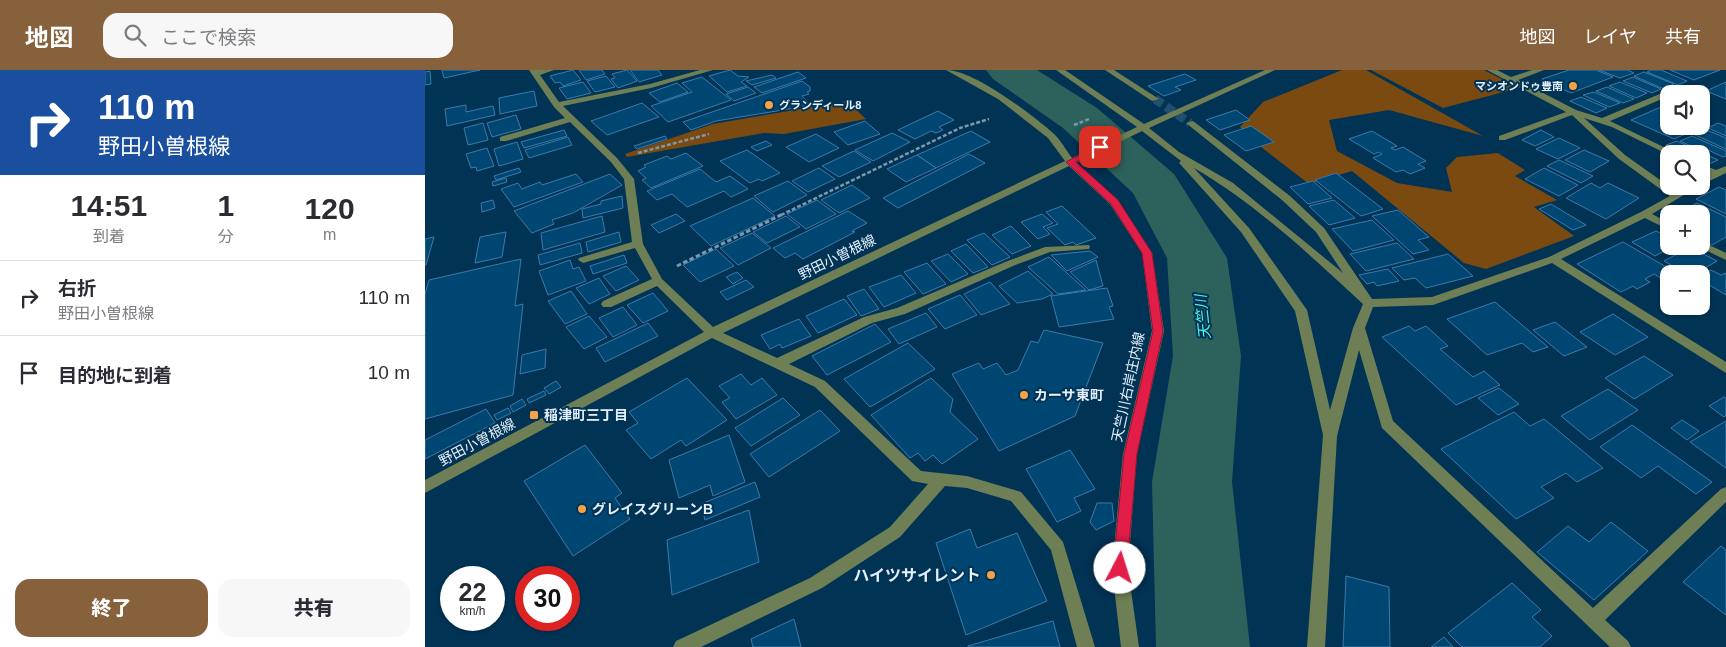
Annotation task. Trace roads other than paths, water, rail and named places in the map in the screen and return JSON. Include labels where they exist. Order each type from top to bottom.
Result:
[{"type":"street","points":[[549,70],[533,72],[557,105],[613,160],[629,179],[638,244],[657,278],[712,333],[820,384],[917,477],[967,482],[1017,496],[1058,546],[1086,647]]},
{"type":"street","points":[[557,105],[651,86],[709,70]]},
{"type":"street","name":"天竺川右岸庄内線","points":[[950,70],[1001,96],[1051,136],[1070,162],[1114,202],[1147,253],[1158,331],[1131,454],[1120,568],[1130,647]]},
{"type":"street","points":[[1060,70],[1138,129],[1176,154],[1230,185],[1318,256],[1369,303],[1433,301],[1553,259],[1645,214],[1677,196]]},
{"type":"street","points":[[1109,70],[1155,99]]},
{"type":"street","name":"野田小曽根線","points":[[425,487],[712,333],[1138,129],[1271,70]]},
{"type":"street","points":[[1491,70],[1573,112],[1615,125],[1660,147]]},
{"type":"street","points":[[1511,80],[1540,70]]},
{"type":"street","points":[[1602,121],[1660,97]]},
{"type":"street","points":[[1502,138],[1573,112]]},
{"type":"street","points":[[1573,112],[1586,126],[1655,183],[1677,196]]},
{"type":"street","points":[[503,139],[571,119]]},
{"type":"street","points":[[1190,123],[1286,198],[1320,230],[1369,303]]},
{"type":"street","points":[[1176,154],[1245,230],[1301,310],[1330,436]]},
{"type":"street","points":[[1710,178],[1722,172]]},
{"type":"street","points":[[1645,214],[1660,222]]},
{"type":"street","points":[[583,260],[638,244]]},
{"type":"street","points":[[777,364],[868,320],[901,311],[1009,264],[1049,249],[1085,247]]},
{"type":"street","points":[[1710,249],[1726,257]]},
{"type":"street","points":[[1553,259],[1723,361]]},
{"type":"street","points":[[607,304],[657,278]]},
{"type":"street","points":[[1315,647],[1330,436],[1359,328],[1369,303]]},
{"type":"street","points":[[1359,328],[1387,424],[1622,647]]},
{"type":"street","points":[[682,647],[824,578],[895,532],[941,480]]},
{"type":"street","points":[[1593,620],[1726,493]]},
{"type":"waterway","name":"天竺川","points":[[1008,70],[1080,118],[1155,185],[1197,258],[1207,356],[1192,482],[1203,647]]},
{"type":"tunnel","points":[[1155,99],[1190,123]]},
{"type":"place","name":"マシオンドゥ豊南","points":[[1573,86]]},
{"type":"place","name":"グランディール8","points":[[769,105]]},
{"type":"place","name":"カーサ東町","points":[[1024,395]]},
{"type":"place","name":"稲津町三丁目","points":[[534,415]]},
{"type":"place","name":"グレイスグリーンB","points":[[582,509]]},
{"type":"place","name":"ハイツサイレント","points":[[991,575]]}]
